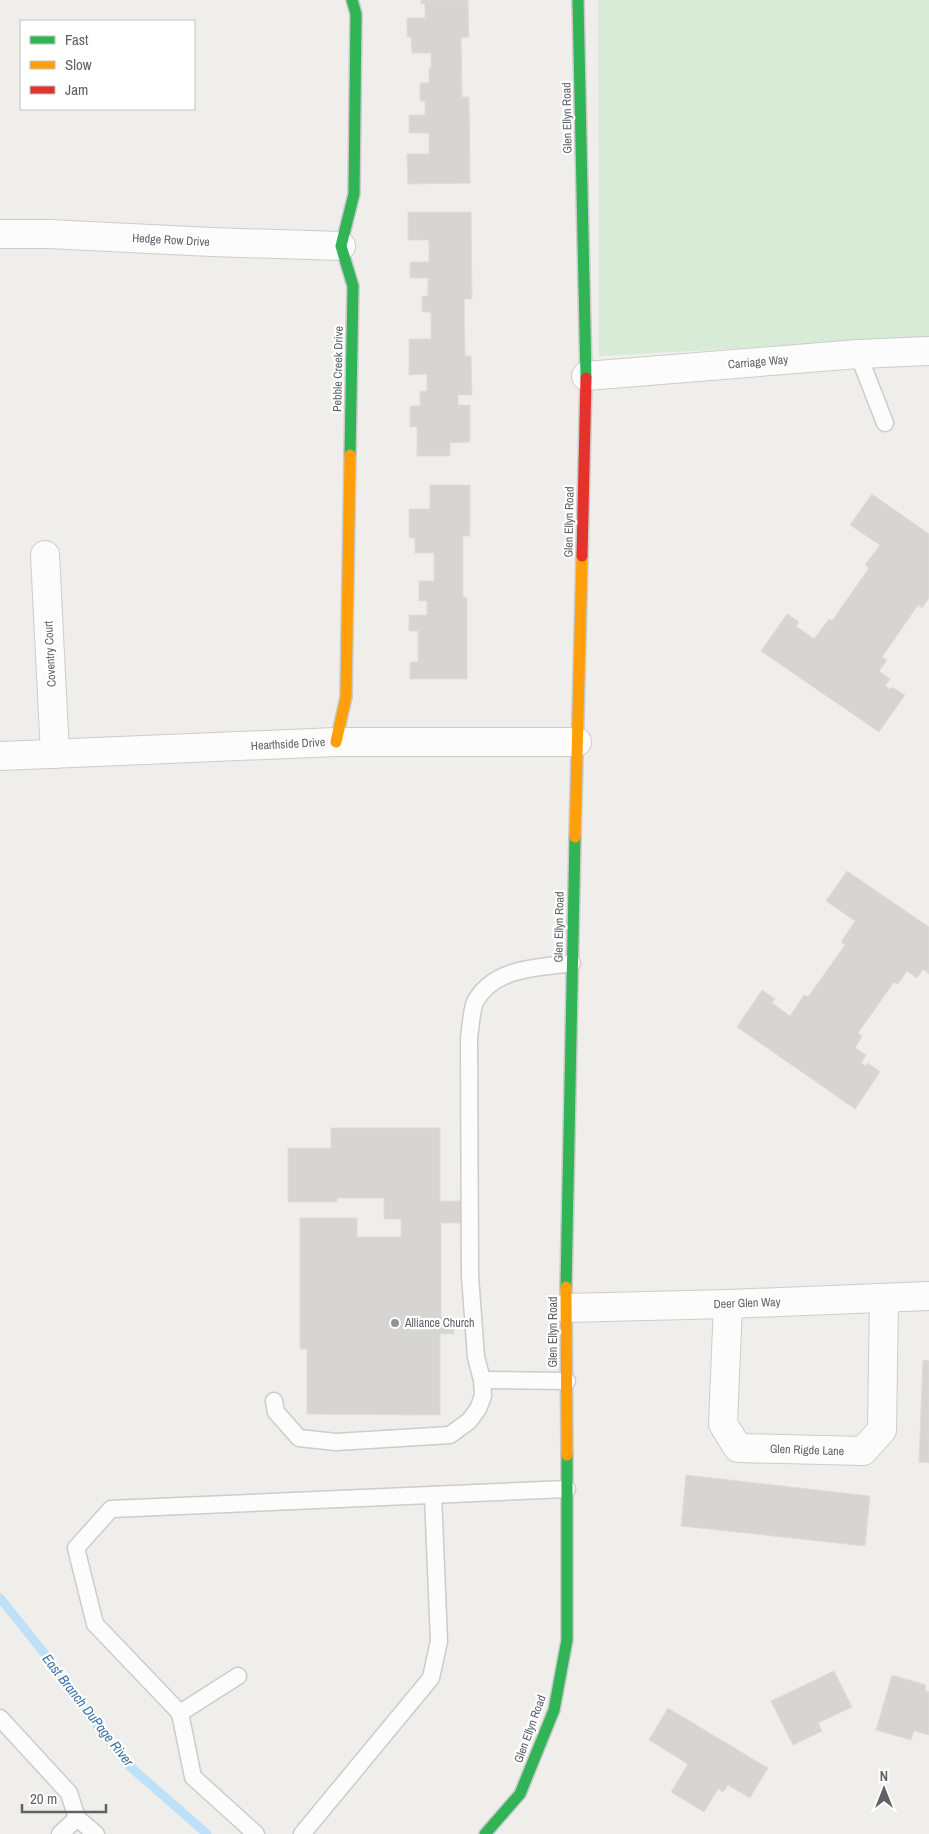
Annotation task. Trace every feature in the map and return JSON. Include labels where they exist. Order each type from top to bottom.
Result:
[{"type":"street","name":"Pebble Creek Drive","points":[[336,742],[346,697],[353,286],[342,246],[354,194],[356,14],[352,0]]},
{"type":"street","name":"Glen Ellyn Road","points":[[485,1834],[520,1794],[554,1710],[568,1620],[566,1308],[586,376],[578,0]]},
{"type":"street","name":"Hedge Row Drive","points":[[0,234],[49,234],[342,246]]},
{"type":"street","name":"Carriage Way","points":[[586,376],[858,354],[929,351]]},
{"type":"street","name":"Coventry Court","points":[[45,555],[55,754]]},
{"type":"street","name":"Hearthside Drive","points":[[0,756],[336,742],[577,742]]},
{"type":"street","name":"Deer Glen Way","points":[[566,1308],[929,1296]]},
{"type":"street","name":"Glen Rigde Lane","points":[[728,1304],[723,1424],[738,1448],[863,1451],[882,1430],[884,1298]]},
{"type":"lane","points":[[858,354],[885,423]]},
{"type":"lane","points":[[274,1400],[276,1412],[299,1438],[336,1442],[450,1436],[470,1420],[478,1409],[483,1396],[482,1380],[476,1357],[470,1276],[469,1037],[475,1004],[489,984],[510,972],[572,963]]},
{"type":"lane","points":[[482,1380],[566,1381]]},
{"type":"lane","points":[[256,1834],[192,1777],[180,1713],[95,1624],[76,1548],[111,1509],[567,1489]]},
{"type":"lane","points":[[302,1834],[431,1678],[439,1642],[433,1495]]},
{"type":"lane","points":[[180,1713],[238,1676]]},
{"type":"lane","points":[[0,1718],[69,1793],[77,1818],[96,1834]]},
{"type":"lane","points":[[60,1834],[77,1818]]},
{"type":"green space","points":[[598,0],[929,0],[929,338],[599,356]]},
{"type":"building","points":[[421,0],[468,0],[469,37],[461,38],[462,97],[469,97],[470,183],[408,184],[407,154],[429,154],[429,133],[409,133],[409,115],[425,115],[425,101],[420,101],[420,83],[429,83],[429,68],[431,68],[431,53],[412,53],[411,37],[407,37],[407,18],[425,18],[425,4],[421,4]]},
{"type":"building","points":[[408,212],[471,212],[472,299],[464,299],[465,356],[471,356],[472,395],[458,395],[458,405],[470,405],[470,442],[450,443],[450,456],[417,456],[417,427],[410,427],[410,406],[420,406],[420,391],[427,391],[427,374],[409,375],[409,339],[431,339],[431,312],[422,312],[422,296],[428,296],[428,278],[410,278],[410,262],[429,262],[429,240],[408,240]]},
{"type":"building","points":[[430,485],[470,485],[470,536],[463,536],[463,597],[467,597],[467,679],[410,679],[410,662],[418,662],[418,631],[409,631],[409,615],[427,615],[427,601],[419,601],[419,581],[434,581],[434,553],[415,553],[415,538],[409,538],[409,509],[430,509]]},
{"type":"building","points":[[872,494],[929,534],[929,598],[922,608],[918,605],[882,657],[887,660],[879,671],[890,679],[885,686],[890,689],[892,687],[905,695],[879,732],[761,651],[787,614],[799,622],[796,626],[814,639],[829,619],[832,621],[869,568],[865,565],[880,545],[850,525]]},
{"type":"building","points":[[847,871],[929,927],[929,974],[923,969],[917,978],[907,971],[898,984],[894,982],[858,1033],[862,1036],[855,1048],[866,1055],[861,1063],[866,1066],[868,1063],[880,1072],[855,1109],[737,1027],[762,990],[775,999],[772,1003],[790,1016],[804,995],[808,997],[845,945],[841,942],[855,921],[826,901]]},
{"type":"building","points":[[331,1128],[440,1128],[440,1201],[462,1201],[462,1223],[441,1223],[441,1318],[454,1318],[454,1334],[440,1334],[440,1415],[307,1414],[307,1349],[300,1349],[300,1218],[357,1218],[357,1237],[401,1237],[401,1219],[384,1219],[384,1198],[337,1198],[337,1202],[288,1202],[288,1148],[331,1148]]},
{"type":"building","points":[[923,1360],[929,1361],[929,1463],[919,1462]]},
{"type":"building","points":[[686,1475],[870,1496],[865,1546],[681,1526]]},
{"type":"building","points":[[834,1671],[852,1707],[818,1723],[822,1731],[793,1745],[771,1701]]},
{"type":"building","points":[[892,1675],[926,1685],[925,1691],[929,1692],[929,1735],[914,1731],[911,1740],[876,1730]]},
{"type":"building","points":[[668,1708],[768,1768],[750,1798],[728,1785],[723,1792],[718,1789],[704,1812],[671,1792],[688,1764],[649,1740]]},
{"type":"waterway","name":"East Branch DuPage River","points":[[0,1598],[45,1654],[126,1763],[207,1834]]},
{"type":"traffic: fast","points":[[350,455],[353,286],[341,246],[354,194],[356,14],[352,0]]},
{"type":"traffic: fast","points":[[578,0],[586,378]]},
{"type":"traffic: fast","points":[[566,1287],[575,837]]},
{"type":"traffic: fast","points":[[485,1834],[520,1794],[554,1710],[567,1640],[567,1455]]},
{"type":"traffic: slow","points":[[336,742],[346,697],[350,455]]},
{"type":"traffic: slow","points":[[575,837],[582,556]]},
{"type":"traffic: slow","points":[[566,1287],[567,1455]]},
{"type":"traffic: jam","points":[[582,556],[586,378]]},
{"type":"place","name":"Alliance Church","points":[[395,1323]]}]
